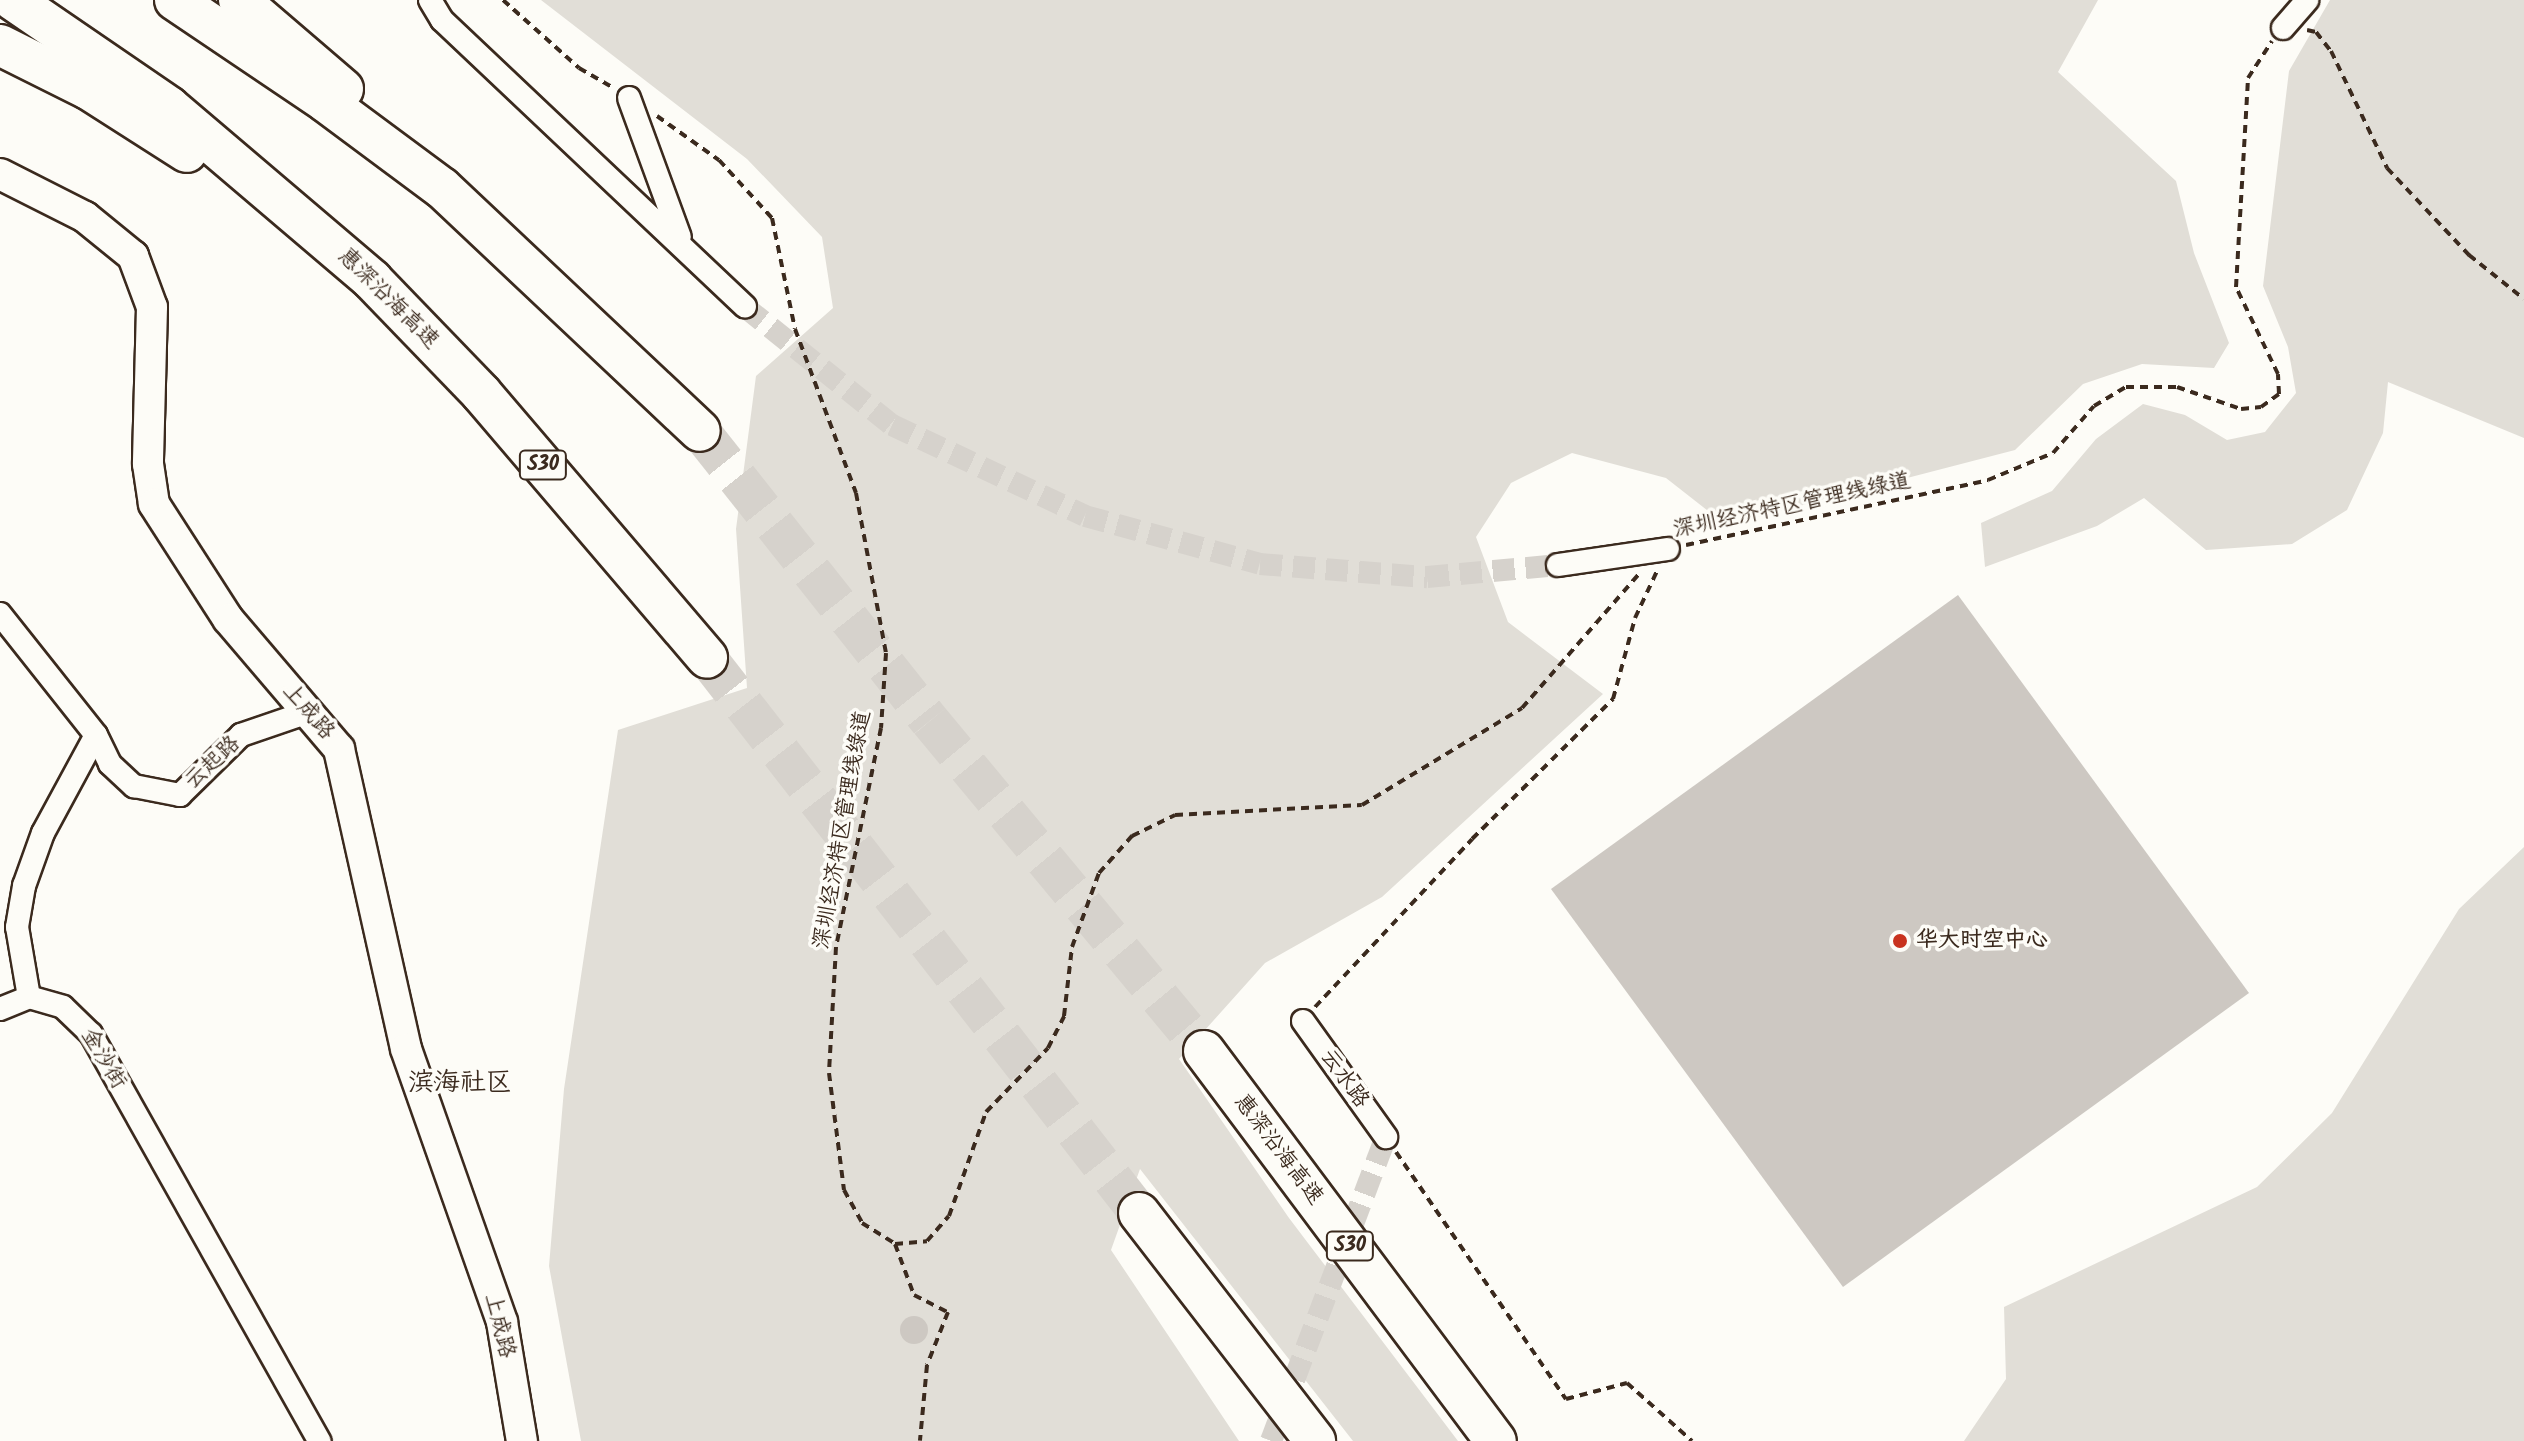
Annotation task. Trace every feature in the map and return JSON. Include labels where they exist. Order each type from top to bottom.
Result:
[{"type":"highway","name":"惠深沿海高速","points":[[13,0],[169,107],[372,280],[491,404],[707,658]]},
{"type":"highway","points":[[175,0],[326,102],[442,188]]},
{"type":"highway","points":[[239,0],[327,73],[442,188],[700,431]]},
{"type":"highway","points":[[0,45],[157,131],[372,280]]},
{"type":"highway","name":"惠深沿海高速","points":[[1204,1051],[1496,1441]]},
{"type":"highway","points":[[1139,1213],[1315,1441]]},
{"type":"street","points":[[430,0],[442,20],[745,307]]},
{"type":"street","points":[[2283,28],[2307,0]]},
{"type":"street","points":[[629,98],[652,172],[686,249]]},
{"type":"street","name":"上成路","points":[[0,174],[113,236],[145,278],[152,307],[148,464],[154,504],[228,619],[339,749],[406,1049],[502,1322],[522,1441]]},
{"type":"street","points":[[1558,565],[1668,549]]},
{"type":"street","points":[[0,614],[96,735],[43,833],[24,886],[17,927],[29,997],[0,1009]]},
{"type":"street","name":"云起路","points":[[96,735],[110,764],[134,786],[180,795],[241,735],[308,712]]},
{"type":"street","name":"金沙街","points":[[29,997],[63,1007],[91,1034],[319,1441]]},
{"type":"street","name":"云水路","points":[[1303,1021],[1386,1137]]},
{"type":"path","name":"深圳经济特区管理线绿道","points":[[503,0],[579,68],[719,160],[772,218],[795,329],[856,493],[886,653],[881,728],[836,947],[829,1073],[844,1190],[862,1223],[895,1244],[927,1241],[949,1216],[986,1112],[1048,1048],[1064,1016],[1072,947],[1099,873],[1132,836],[1175,815],[1362,805],[1522,708],[1623,588],[1668,549],[1988,480],[2053,453],[2094,406],[2126,387],[2177,387],[2241,409],[2261,407],[2279,394],[2278,374],[2236,287],[2248,78],[2257,58],[2283,28]]},
{"type":"path","points":[[2283,28],[2316,32],[2362,110],[2387,168],[2469,255],[2524,299]]},
{"type":"path","points":[[1303,1021],[1472,839],[1613,699],[1635,618],[1668,549]]},
{"type":"path","points":[[1386,1137],[1566,1399],[1627,1383],[1692,1441]]},
{"type":"path","points":[[895,1244],[914,1295],[948,1312],[927,1365],[920,1441]]},
{"type":"shaded area","points":[[541,0],[2098,0],[2058,72],[2176,181],[2194,253],[2229,343],[2214,368],[2142,364],[2083,384],[2015,450],[1726,525],[1666,478],[1572,453],[1511,483],[1476,537],[1508,622],[1603,694],[1382,897],[1265,963],[1179,1059],[1289,1218],[1458,1441],[1353,1441],[1140,1169],[1111,1250],[1239,1441],[581,1441],[549,1266],[564,1089],[618,730],[747,688],[736,529],[756,376],[833,308],[822,237],[747,159]]},
{"type":"shaded area","points":[[2330,0],[2524,0],[2524,438],[2388,382],[2383,433],[2347,510],[2292,544],[2206,550],[2144,498],[2097,526],[1985,567],[1981,523],[2052,491],[2096,439],[2143,404],[2185,415],[2227,440],[2265,432],[2296,393],[2288,347],[2263,286],[2289,71]]},
{"type":"shaded area","points":[[2524,847],[2524,1441],[1964,1441],[2006,1379],[2004,1307],[2257,1187],[2332,1113],[2459,909]]},
{"type":"building","name":"华大时空中心","points":[[1958,595],[2249,993],[1843,1287],[1551,889]]},
{"type":"building","points":[[914,1316],[924,1320],[928,1330],[924,1340],[914,1344],[904,1340],[900,1330],[904,1320]]},
{"type":"tunnel","points":[[745,307],[892,425],[1085,516],[1260,564],[1427,577],[1558,565]]},
{"type":"tunnel","points":[[700,431],[930,721],[1204,1051]]},
{"type":"tunnel","points":[[707,658],[1139,1213]]},
{"type":"tunnel","points":[[1271,1441],[1386,1137]]},
{"type":"place","name":"华大时空中心","points":[[1900,941]]},
{"type":"district","name":"滨海社区","points":[[460,1084]]}]
